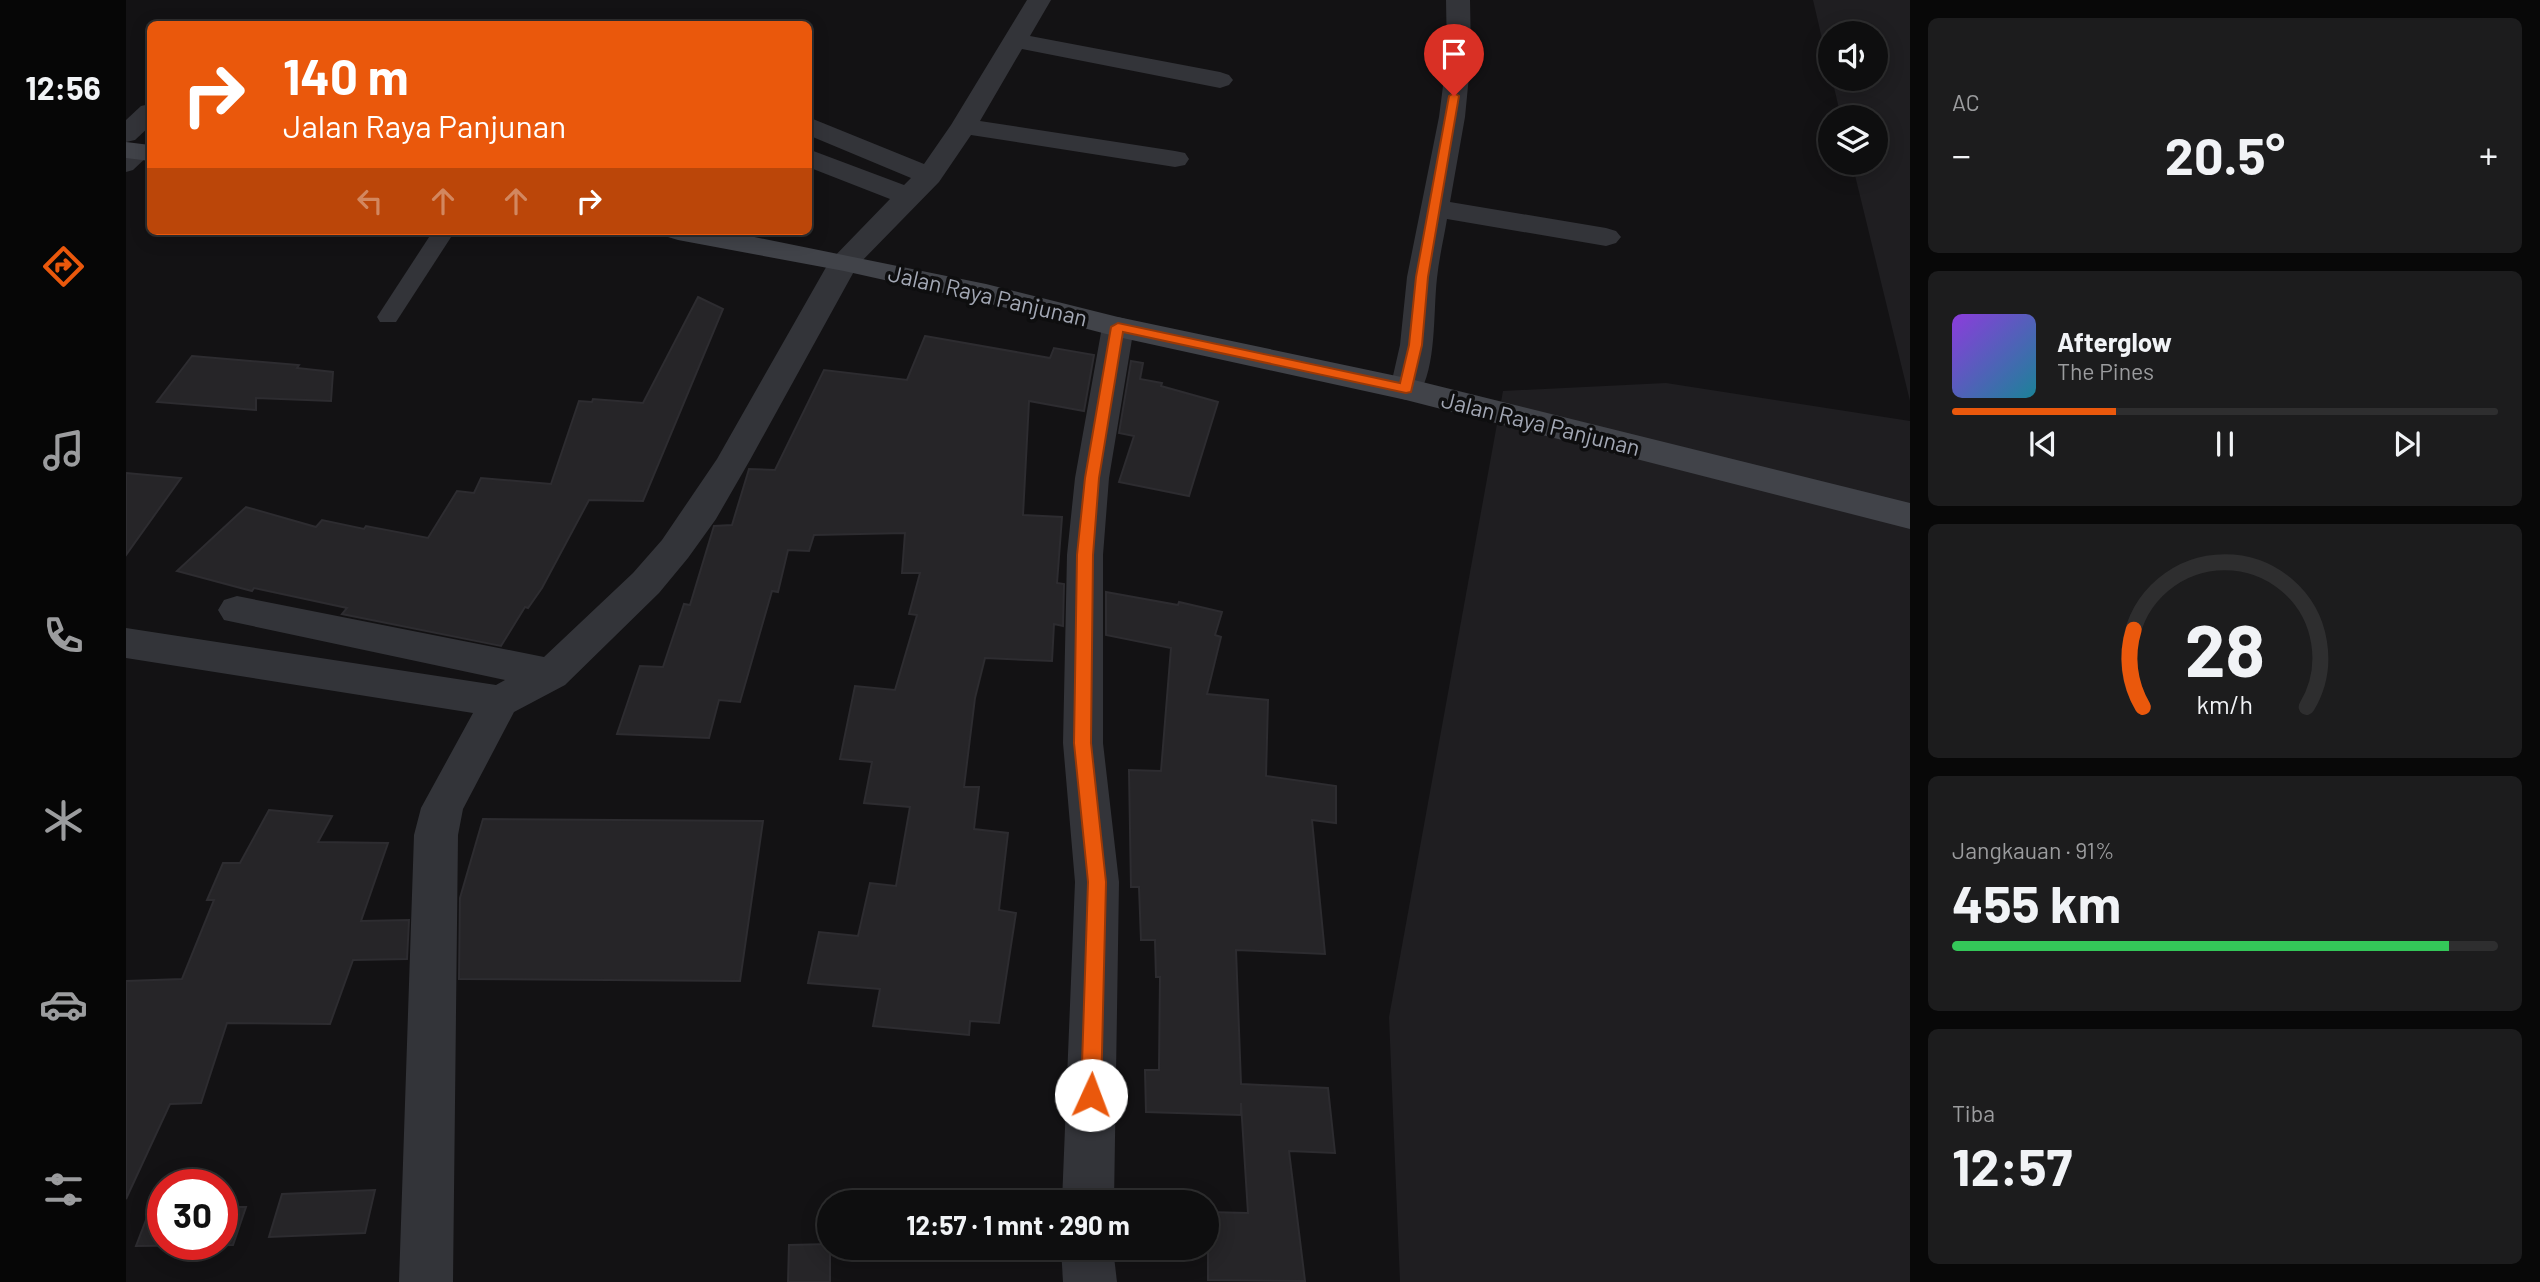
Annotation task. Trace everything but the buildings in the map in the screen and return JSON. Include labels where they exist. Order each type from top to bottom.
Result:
[{"type":"main road","name":"Jalan Raya Panjunan","points":[[699,235],[844,262],[986,293],[1118,327],[1411,368],[1910,516]]},
{"type":"street","points":[[426,1282],[436,835],[442,808],[500,701],[551,674],[646,583],[704,510],[844,262],[919,186],[964,126],[1039,0]]},
{"type":"street","points":[[1411,368],[1422,277],[1452,117],[1459,55],[1458,0]]},
{"type":"street","points":[[1015,40],[1220,80]]},
{"type":"street","points":[[134,151],[147,119]]},
{"type":"street","points":[[964,126],[1175,159]]},
{"type":"street","points":[[812,127],[919,186]]},
{"type":"street","points":[[812,159],[919,186]]},
{"type":"street","points":[[1434,208],[1606,237]]},
{"type":"street","points":[[1088,1190],[1097,882],[1083,743],[1085,555],[1092,478],[1118,327]]},
{"type":"street","points":[[237,610],[551,674]]},
{"type":"street","points":[[126,643],[500,701]]},
{"type":"street","points":[[1088,1260],[1090,1282]]},
{"type":"lane","points":[[388,317],[441,235]]},
{"type":"shaded area","points":[[1813,0],[1910,0],[1910,401],[1855,175],[1888,175],[1888,105],[1838,105],[1835,91],[1888,91],[1888,21],[1818,21]]},
{"type":"shaded area","points":[[1666,383],[1910,421],[1910,1282],[1400,1282],[1389,1017],[1503,391]]},
{"type":"route","points":[[1091,1095],[1097,882],[1083,743],[1085,555],[1092,478],[1118,327],[1406,389],[1416,345],[1422,277],[1454,96]]}]
